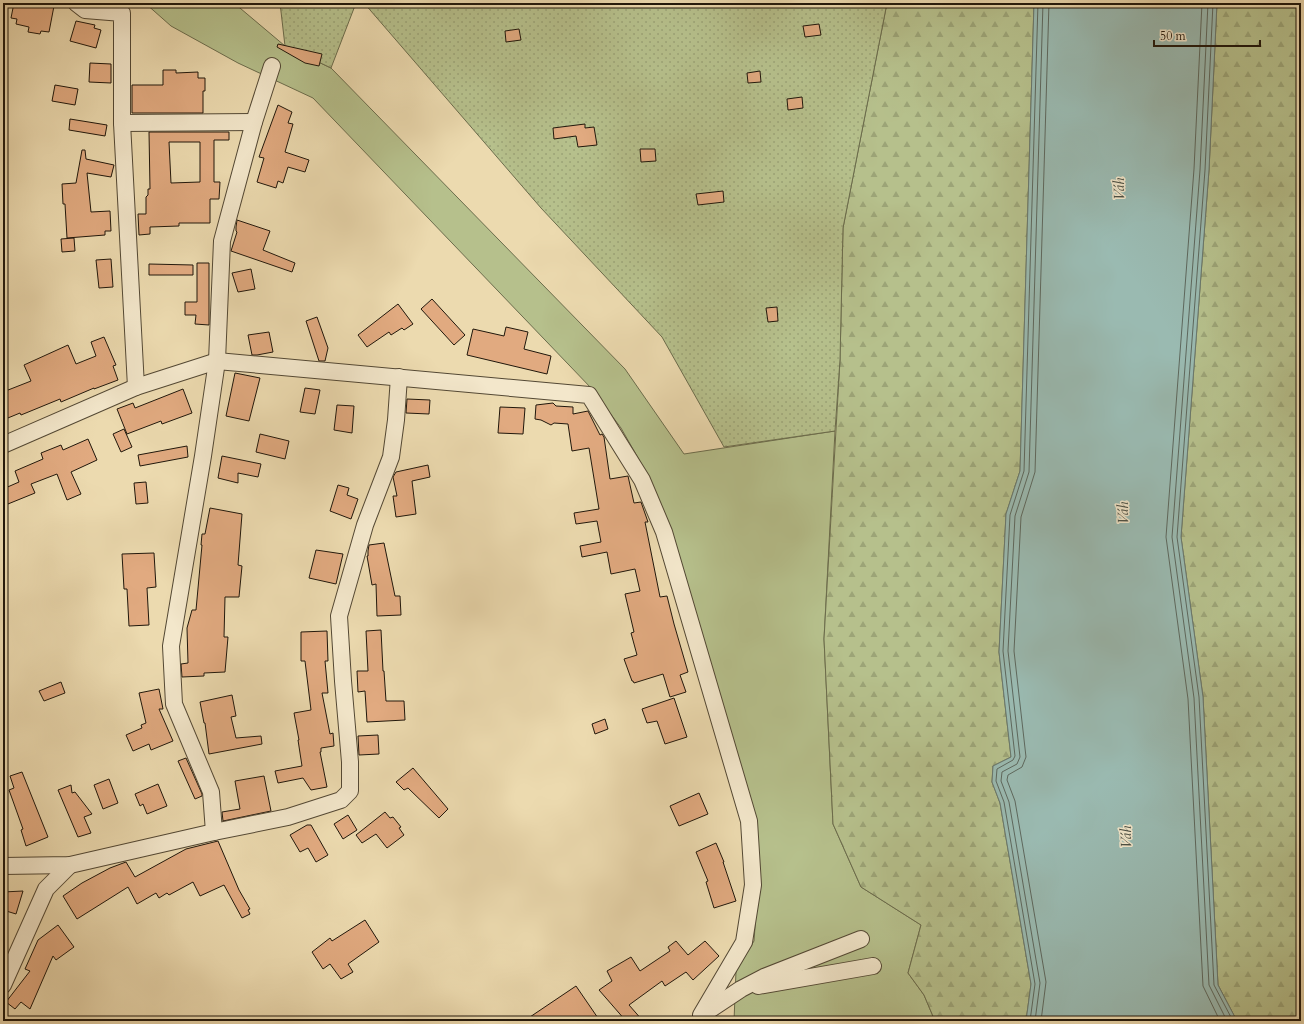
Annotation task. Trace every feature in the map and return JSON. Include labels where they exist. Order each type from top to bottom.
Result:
[{"type":"street","points":[[76,3],[85,10],[121,8],[122,124],[136,387]]},
{"type":"street","points":[[214,832],[211,792],[174,704],[171,646],[203,456],[217,361],[222,241],[254,122],[272,66]]},
{"type":"street","points":[[122,124],[254,122]]},
{"type":"street","points":[[3,445],[136,387],[217,361],[589,395],[642,480],[664,532],[749,821],[753,885],[744,942],[698,1018]]},
{"type":"street","points":[[3,866],[70,865],[214,832],[288,817],[341,800],[350,791],[350,762],[339,616],[366,525],[391,457],[396,420],[398,377]]},
{"type":"street","points":[[3,985],[46,888],[70,865]]},
{"type":"street","points":[[698,1018],[741,989],[764,977],[861,939]]},
{"type":"street","points":[[741,989],[872,966]]},
{"type":"green space","points":[[145,3],[234,3],[285,46],[331,68],[625,369],[684,454],[835,431],[824,639],[833,824],[861,887],[921,925],[908,973],[924,995],[935,1021],[734,1021],[736,971],[754,941],[758,885],[650,479],[621,428],[592,389],[313,98],[238,63],[171,26]]},
{"type":"green space","points":[[280,3],[356,3],[331,68],[285,46]]},
{"type":"green space","points":[[364,3],[887,3],[843,228],[840,360],[835,431],[724,447],[662,337],[541,208]]},
{"type":"green space","points":[[887,3],[1034,3],[1020,471],[1006,514],[999,652],[1011,757],[993,766],[992,782],[1000,803],[1031,984],[1026,1021],[935,1021],[924,995],[908,973],[921,925],[861,887],[833,824],[824,639],[840,360],[843,228]]},
{"type":"green space","points":[[1217,3],[1301,3],[1301,1021],[1237,1021],[1218,985],[1203,697],[1181,537],[1209,170]]},
{"type":"water","name":"Váh","points":[[1034,3],[1217,3],[1209,170],[1181,537],[1203,697],[1218,985],[1237,1021],[1026,1021],[1031,984],[1000,803],[992,782],[993,766],[1011,757],[999,652],[1006,514],[1020,471]]},
{"type":"building","points":[[14,3],[40,3],[54,6],[49,32],[41,31],[40,34],[28,32],[29,27],[16,24],[17,19],[11,18]]},
{"type":"building","points":[[76,21],[95,25],[94,28],[101,30],[96,48],[70,41]]},
{"type":"building","points":[[819,24],[821,35],[805,37],[803,26]]},
{"type":"building","points":[[519,29],[521,40],[506,42],[505,31]]},
{"type":"building","points":[[278,44],[322,54],[319,66],[305,63],[277,47]]},
{"type":"building","points":[[90,63],[111,64],[111,83],[89,82]]},
{"type":"building","points":[[163,70],[176,70],[176,73],[198,72],[198,78],[205,78],[205,91],[203,91],[203,113],[132,113],[132,85],[163,85]]},
{"type":"building","points":[[760,71],[761,82],[748,83],[747,73]]},
{"type":"building","points":[[55,85],[78,89],[75,105],[52,101]]},
{"type":"building","points":[[802,97],[803,108],[788,110],[787,99]]},
{"type":"building","points":[[278,105],[292,112],[288,123],[293,124],[285,152],[309,160],[305,172],[288,167],[283,183],[278,181],[276,188],[257,182],[264,158],[259,157]]},
{"type":"building","points":[[70,119],[107,125],[105,136],[69,130]]},
{"type":"building","points":[[585,124],[585,128],[594,127],[597,145],[578,147],[576,136],[554,139],[553,128]]},
{"type":"building","points":[[149,132],[229,132],[229,140],[214,140],[214,182],[220,182],[219,199],[210,199],[210,223],[179,223],[179,226],[150,227],[150,234],[139,235],[138,214],[146,214],[146,197],[148,195],[148,189],[150,189]],"holes":[[[169,142],[200,142],[200,182],[171,183]]]},
{"type":"building","points":[[640,149],[655,149],[656,161],[641,162]]},
{"type":"building","points":[[82,150],[85,150],[86,159],[114,165],[111,177],[87,173],[91,212],[110,211],[111,231],[105,231],[105,235],[67,238],[62,184],[76,183]]},
{"type":"building","points":[[723,191],[724,202],[698,205],[696,194]]},
{"type":"building","points":[[237,220],[270,231],[263,250],[295,263],[292,272],[231,251],[237,232]]},
{"type":"building","points":[[74,238],[75,251],[62,252],[61,239]]},
{"type":"building","points":[[111,259],[113,287],[99,288],[96,260]]},
{"type":"building","points":[[197,263],[209,263],[209,325],[195,324],[196,315],[185,315],[185,302],[197,302]]},
{"type":"building","points":[[149,264],[193,265],[193,275],[149,275]]},
{"type":"building","points":[[251,269],[255,289],[238,292],[232,273]]},
{"type":"building","points":[[432,299],[465,335],[454,345],[421,309]]},
{"type":"building","points":[[398,304],[413,324],[404,330],[402,328],[391,335],[389,332],[367,347],[358,335]]},
{"type":"building","points":[[777,307],[778,321],[768,322],[766,308]]},
{"type":"building","points":[[317,317],[328,348],[325,361],[319,361],[306,321]]},
{"type":"building","points":[[506,327],[528,332],[524,349],[551,356],[547,374],[467,355],[473,329],[504,336]]},
{"type":"building","points":[[269,332],[273,352],[252,355],[248,335]]},
{"type":"building","points":[[104,337],[116,365],[113,366],[118,380],[61,402],[60,399],[21,415],[20,413],[3,420],[3,392],[31,381],[24,365],[68,345],[76,364],[96,356],[91,342]]},
{"type":"building","points":[[235,373],[260,378],[249,421],[226,416]]},
{"type":"building","points":[[305,388],[320,390],[315,414],[300,412]]},
{"type":"building","points":[[183,389],[192,413],[162,424],[161,421],[127,434],[117,409],[133,403],[135,408]]},
{"type":"building","points":[[407,399],[430,400],[429,414],[406,413]]},
{"type":"building","points":[[553,403],[556,406],[573,407],[573,414],[588,411],[600,435],[602,434],[604,437],[610,479],[628,476],[634,503],[641,502],[648,522],[645,522],[660,597],[667,596],[688,672],[680,675],[686,692],[670,697],[663,674],[634,683],[632,681],[624,659],[637,655],[631,633],[634,632],[625,594],[640,591],[635,569],[611,574],[607,552],[582,557],[580,546],[601,542],[597,521],[576,524],[574,513],[599,509],[589,448],[572,451],[568,424],[554,423],[551,425],[535,419],[536,405]]},
{"type":"building","points":[[337,405],[354,406],[352,433],[334,430]]},
{"type":"building","points":[[500,407],[525,408],[523,434],[498,433]]},
{"type":"building","points":[[124,429],[132,447],[121,452],[113,434]]},
{"type":"building","points":[[260,434],[289,441],[285,459],[256,452]]},
{"type":"building","points":[[88,439],[97,460],[71,472],[81,494],[67,500],[57,474],[31,484],[35,493],[3,506],[3,489],[19,482],[15,471],[43,459],[41,453],[61,445],[63,450]]},
{"type":"building","points":[[187,446],[188,457],[140,466],[138,455]]},
{"type":"building","points":[[222,456],[261,464],[258,477],[238,473],[238,483],[218,478]]},
{"type":"building","points":[[428,465],[430,477],[412,481],[416,514],[396,517],[393,496],[397,496],[393,477],[396,472]]},
{"type":"building","points":[[146,482],[148,503],[136,504],[134,483]]},
{"type":"building","points":[[338,485],[349,488],[347,495],[358,499],[351,519],[330,511]]},
{"type":"building","points":[[210,508],[242,514],[238,565],[242,566],[239,597],[225,597],[224,637],[228,637],[225,672],[204,673],[204,676],[182,677],[181,664],[188,663],[187,628],[192,610],[196,610],[202,534],[205,534]]},
{"type":"building","points":[[384,543],[395,596],[400,596],[401,615],[377,616],[376,584],[372,585],[367,556],[369,545]]},
{"type":"building","points":[[316,550],[343,554],[336,584],[309,578]]},
{"type":"building","points":[[154,553],[156,587],[147,588],[149,625],[129,626],[127,589],[124,589],[122,554]]},
{"type":"building","points":[[381,630],[386,701],[404,701],[405,720],[367,722],[365,691],[358,692],[357,671],[368,671],[366,631]]},
{"type":"building","points":[[327,631],[328,661],[325,661],[328,693],[322,693],[330,734],[333,733],[334,746],[321,748],[320,752],[327,787],[311,790],[303,778],[278,783],[275,771],[302,766],[294,713],[311,710],[305,661],[301,661],[301,632]]},
{"type":"building","points":[[61,682],[65,693],[44,701],[39,691]]},
{"type":"building","points":[[159,689],[163,709],[159,709],[173,741],[151,750],[149,744],[133,751],[126,735],[142,728],[141,725],[146,723],[139,693]]},
{"type":"building","points":[[232,695],[236,716],[231,717],[236,738],[261,736],[262,744],[209,754],[205,723],[200,702]]},
{"type":"building","points":[[674,698],[687,737],[665,744],[657,721],[647,723],[642,709]]},
{"type":"building","points":[[605,719],[608,729],[595,734],[592,724]]},
{"type":"building","points":[[378,735],[379,754],[359,755],[358,736]]},
{"type":"building","points":[[186,758],[202,794],[202,796],[195,799],[178,761]]},
{"type":"building","points":[[413,768],[448,809],[439,818],[408,788],[404,790],[396,782]]},
{"type":"building","points":[[22,772],[48,837],[26,846],[21,830],[23,829],[9,790],[14,788],[10,776]]},
{"type":"building","points":[[264,776],[271,811],[223,821],[222,812],[240,809],[235,781]]},
{"type":"building","points":[[109,779],[118,803],[103,809],[94,785]]},
{"type":"building","points":[[158,784],[167,806],[147,814],[143,804],[140,806],[135,794]]},
{"type":"building","points":[[71,785],[72,793],[75,792],[92,814],[84,817],[91,833],[78,837],[58,790]]},
{"type":"building","points":[[699,793],[708,814],[679,826],[670,806]]},
{"type":"building","points":[[385,812],[390,818],[393,817],[401,827],[399,828],[404,835],[387,848],[376,834],[362,843],[356,835]]},
{"type":"building","points":[[348,815],[357,830],[343,839],[334,824]]},
{"type":"building","points":[[307,825],[311,825],[328,855],[316,862],[308,848],[300,852],[290,835]]},
{"type":"building","points":[[218,841],[239,890],[250,909],[248,910],[250,914],[242,918],[224,885],[200,896],[193,882],[169,895],[167,893],[159,898],[156,893],[137,904],[128,887],[77,919],[63,896],[82,883],[110,868],[126,862],[135,877],[186,849]]},
{"type":"building","points":[[716,843],[724,862],[736,901],[714,908],[706,882],[708,881],[696,852]]},
{"type":"building","points":[[23,891],[16,914],[3,910],[3,892]]},
{"type":"building","points":[[365,920],[379,942],[348,964],[353,972],[341,979],[330,964],[323,969],[312,952],[330,938],[332,941]]},
{"type":"building","points":[[58,925],[74,947],[56,960],[53,956],[30,1009],[21,1002],[15,1009],[6,1002],[30,971],[25,969],[38,940]]},
{"type":"building","points":[[676,941],[688,955],[705,941],[719,956],[693,980],[686,972],[665,986],[662,981],[629,1005],[643,1021],[626,1021],[599,990],[612,981],[607,971],[631,957],[640,971],[670,951],[668,947]]},
{"type":"building","points":[[576,986],[600,1021],[524,1021]]}]
